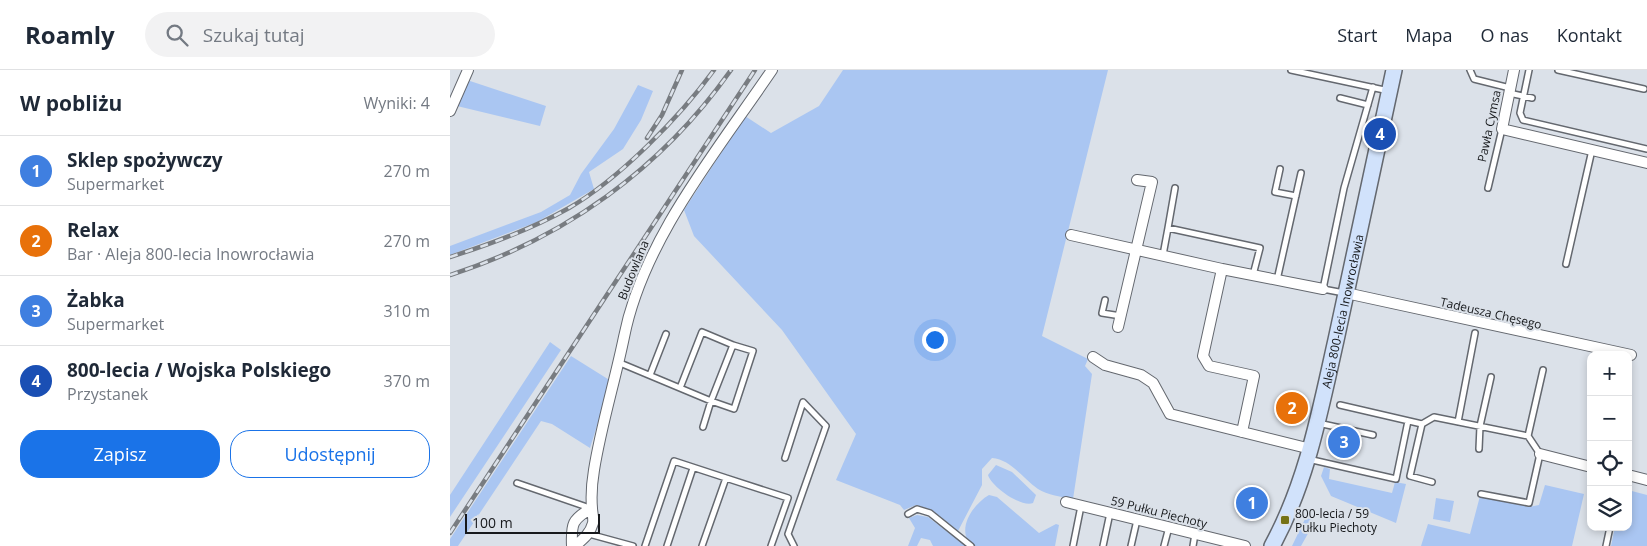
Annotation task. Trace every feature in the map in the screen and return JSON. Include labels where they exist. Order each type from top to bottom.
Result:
[{"type":"street","points":[[450,111],[468,70]]},
{"type":"street","name":"Budowlana","points":[[589,534],[594,521],[592,508],[594,471],[620,363],[629,313],[656,244],[772,70]]},
{"type":"street","name":"Aleja 800-lecia Inowrocławia","points":[[1272,546],[1292,503],[1309,454],[1317,423],[1394,70]]},
{"type":"street","name":"Pawła Cymsa","points":[[1502,129],[1514,70]]},
{"type":"street","points":[[1502,129],[1647,163]]},
{"type":"street","points":[[1118,327],[1152,182],[1137,180]]},
{"type":"street","points":[[1071,235],[1163,255],[1221,274],[1253,275],[1323,289]]},
{"type":"street","points":[[1221,274],[1203,356],[1209,366],[1254,376],[1242,432]]},
{"type":"street","name":"Tadeusza Chęsego","points":[[1346,293],[1613,351]]},
{"type":"street","points":[[1093,358],[1105,365],[1142,375],[1153,382],[1170,414],[1242,432],[1309,454]]},
{"type":"street","points":[[1540,454],[1587,465]]},
{"type":"street","points":[[1632,477],[1647,480]]},
{"type":"street","name":"59 Pułku Piechoty","points":[[1066,502],[1245,546]]},
{"type":"street","points":[[589,534],[573,546],[571,530],[577,516],[592,508]]},
{"type":"lane","points":[[1291,70],[1389,91]]},
{"type":"lane","points":[[1470,70],[1474,79],[1532,98]]},
{"type":"lane","points":[[1529,70],[1520,114],[1523,120],[1647,149]]},
{"type":"lane","points":[[1558,70],[1644,89]]},
{"type":"lane","points":[[1346,293],[1323,289],[1344,188],[1372,87]]},
{"type":"lane","points":[[1340,98],[1368,105]]},
{"type":"lane","name":"Pawła Cymsa","points":[[1488,188],[1502,129]]},
{"type":"lane","points":[[1566,264],[1592,150]]},
{"type":"lane","points":[[1280,169],[1275,192],[1296,196]]},
{"type":"lane","points":[[1277,280],[1301,173]]},
{"type":"lane","points":[[1163,255],[1175,188]]},
{"type":"lane","points":[[1168,228],[1260,248],[1253,275]]},
{"type":"lane","points":[[1105,300],[1102,313],[1121,316]]},
{"type":"lane","points":[[620,363],[650,375],[680,388],[712,401],[734,409],[753,351],[732,345],[702,332],[680,388]]},
{"type":"lane","points":[[650,375],[666,334]]},
{"type":"lane","points":[[1458,422],[1475,334]]},
{"type":"lane","points":[[703,427],[732,345]]},
{"type":"lane","points":[[1528,436],[1543,370]]},
{"type":"lane","points":[[1479,449],[1480,426],[1491,377]]},
{"type":"lane","points":[[785,458],[802,402],[826,426],[788,534],[794,546]]},
{"type":"lane","points":[[1340,405],[1422,424],[1434,417],[1528,436],[1540,454],[1529,503],[1481,494]]},
{"type":"lane","points":[[1309,454],[1396,479],[1408,421]]},
{"type":"lane","points":[[1317,423],[1373,435]]},
{"type":"lane","points":[[1422,424],[1410,476],[1432,482]]},
{"type":"lane","points":[[645,546],[674,462],[788,498],[771,546]]},
{"type":"lane","points":[[667,546],[693,468]]},
{"type":"lane","points":[[702,546],[726,478]]},
{"type":"lane","points":[[517,483],[592,508]]},
{"type":"lane","points":[[1073,546],[1081,506]]},
{"type":"lane","points":[[908,514],[917,509],[930,513],[971,546]]},
{"type":"lane","points":[[1103,546],[1110,513]]},
{"type":"lane","points":[[1131,546],[1137,520]]},
{"type":"lane","points":[[1164,546],[1169,527]]},
{"type":"lane","points":[[1606,546],[1609,531]]},
{"type":"lane","points":[[589,534],[634,546]]},
{"type":"lane","points":[[1193,546],[1195,534]]},
{"type":"shaded area","points":[[843,70],[1108,70],[1042,336],[1088,359],[1085,366],[1092,374],[1073,499],[1055,496],[1042,491],[1005,462],[992,458],[982,469],[982,485],[958,531],[932,510],[916,505],[904,510],[900,505],[836,480],[856,434],[782,330],[694,236],[684,210],[745,116],[771,133],[819,106]]},
{"type":"shaded area","points":[[467,80],[546,106],[540,126],[457,106]]},
{"type":"shaded area","points":[[638,85],[653,91],[641,120],[623,149],[589,172],[594,189],[537,222],[450,255],[450,246],[541,212],[570,195],[581,174],[614,129]]},
{"type":"shaded area","points":[[550,342],[561,350],[450,517],[450,495]]},
{"type":"shaded area","points":[[571,356],[611,381],[590,448],[552,424],[541,421],[458,546],[450,546],[450,539]]},
{"type":"shaded area","points":[[996,465],[1012,472],[1036,495],[1033,503],[1028,504],[1014,499],[1000,490],[990,480],[988,475]]},
{"type":"shaded area","points":[[1324,467],[1330,469],[1329,479],[1392,493],[1395,482],[1406,484],[1396,523],[1331,496],[1321,476]]},
{"type":"shaded area","points":[[1545,485],[1584,494],[1572,546],[1421,546],[1428,524],[1470,534],[1480,496],[1529,507],[1539,505]]},
{"type":"shaded area","points":[[1632,491],[1647,495],[1647,546],[1611,546],[1614,531],[1632,531]]},
{"type":"shaded area","points":[[989,495],[997,497],[1039,533],[1056,524],[1059,525],[1055,546],[975,546],[967,539],[965,533],[967,520],[974,508]]},
{"type":"shaded area","points":[[1436,498],[1454,501],[1450,522],[1433,519]]},
{"type":"shaded area","points":[[917,515],[928,517],[966,546],[933,546],[930,540],[921,538],[917,546],[908,546],[915,528],[909,518]]},
{"type":"shaded area","points":[[1306,517],[1315,521],[1301,546],[1292,546]]},
{"type":"railway","points":[[647,138],[662,115],[682,70]]},
{"type":"railway","points":[[450,257],[526,229],[555,216],[588,196],[648,146],[684,107],[714,70]]},
{"type":"railway","points":[[450,275],[492,260],[533,241],[571,220],[607,196],[642,169],[674,139],[704,106],[731,70]]},
{"type":"railway","points":[[450,533],[755,70]]},
{"type":"place","name":"800-lecia / Wojska Polskiego","points":[[1380,134]]},
{"type":"place","name":"Relax","points":[[1292,408]]},
{"type":"place","name":"Żabka","points":[[1344,442]]},
{"type":"place","name":"Sklep spożywczy","points":[[1252,503]]},
{"type":"place","name":"800-lecia / 59 Pułku Piechoty","points":[[1285,520]]}]
